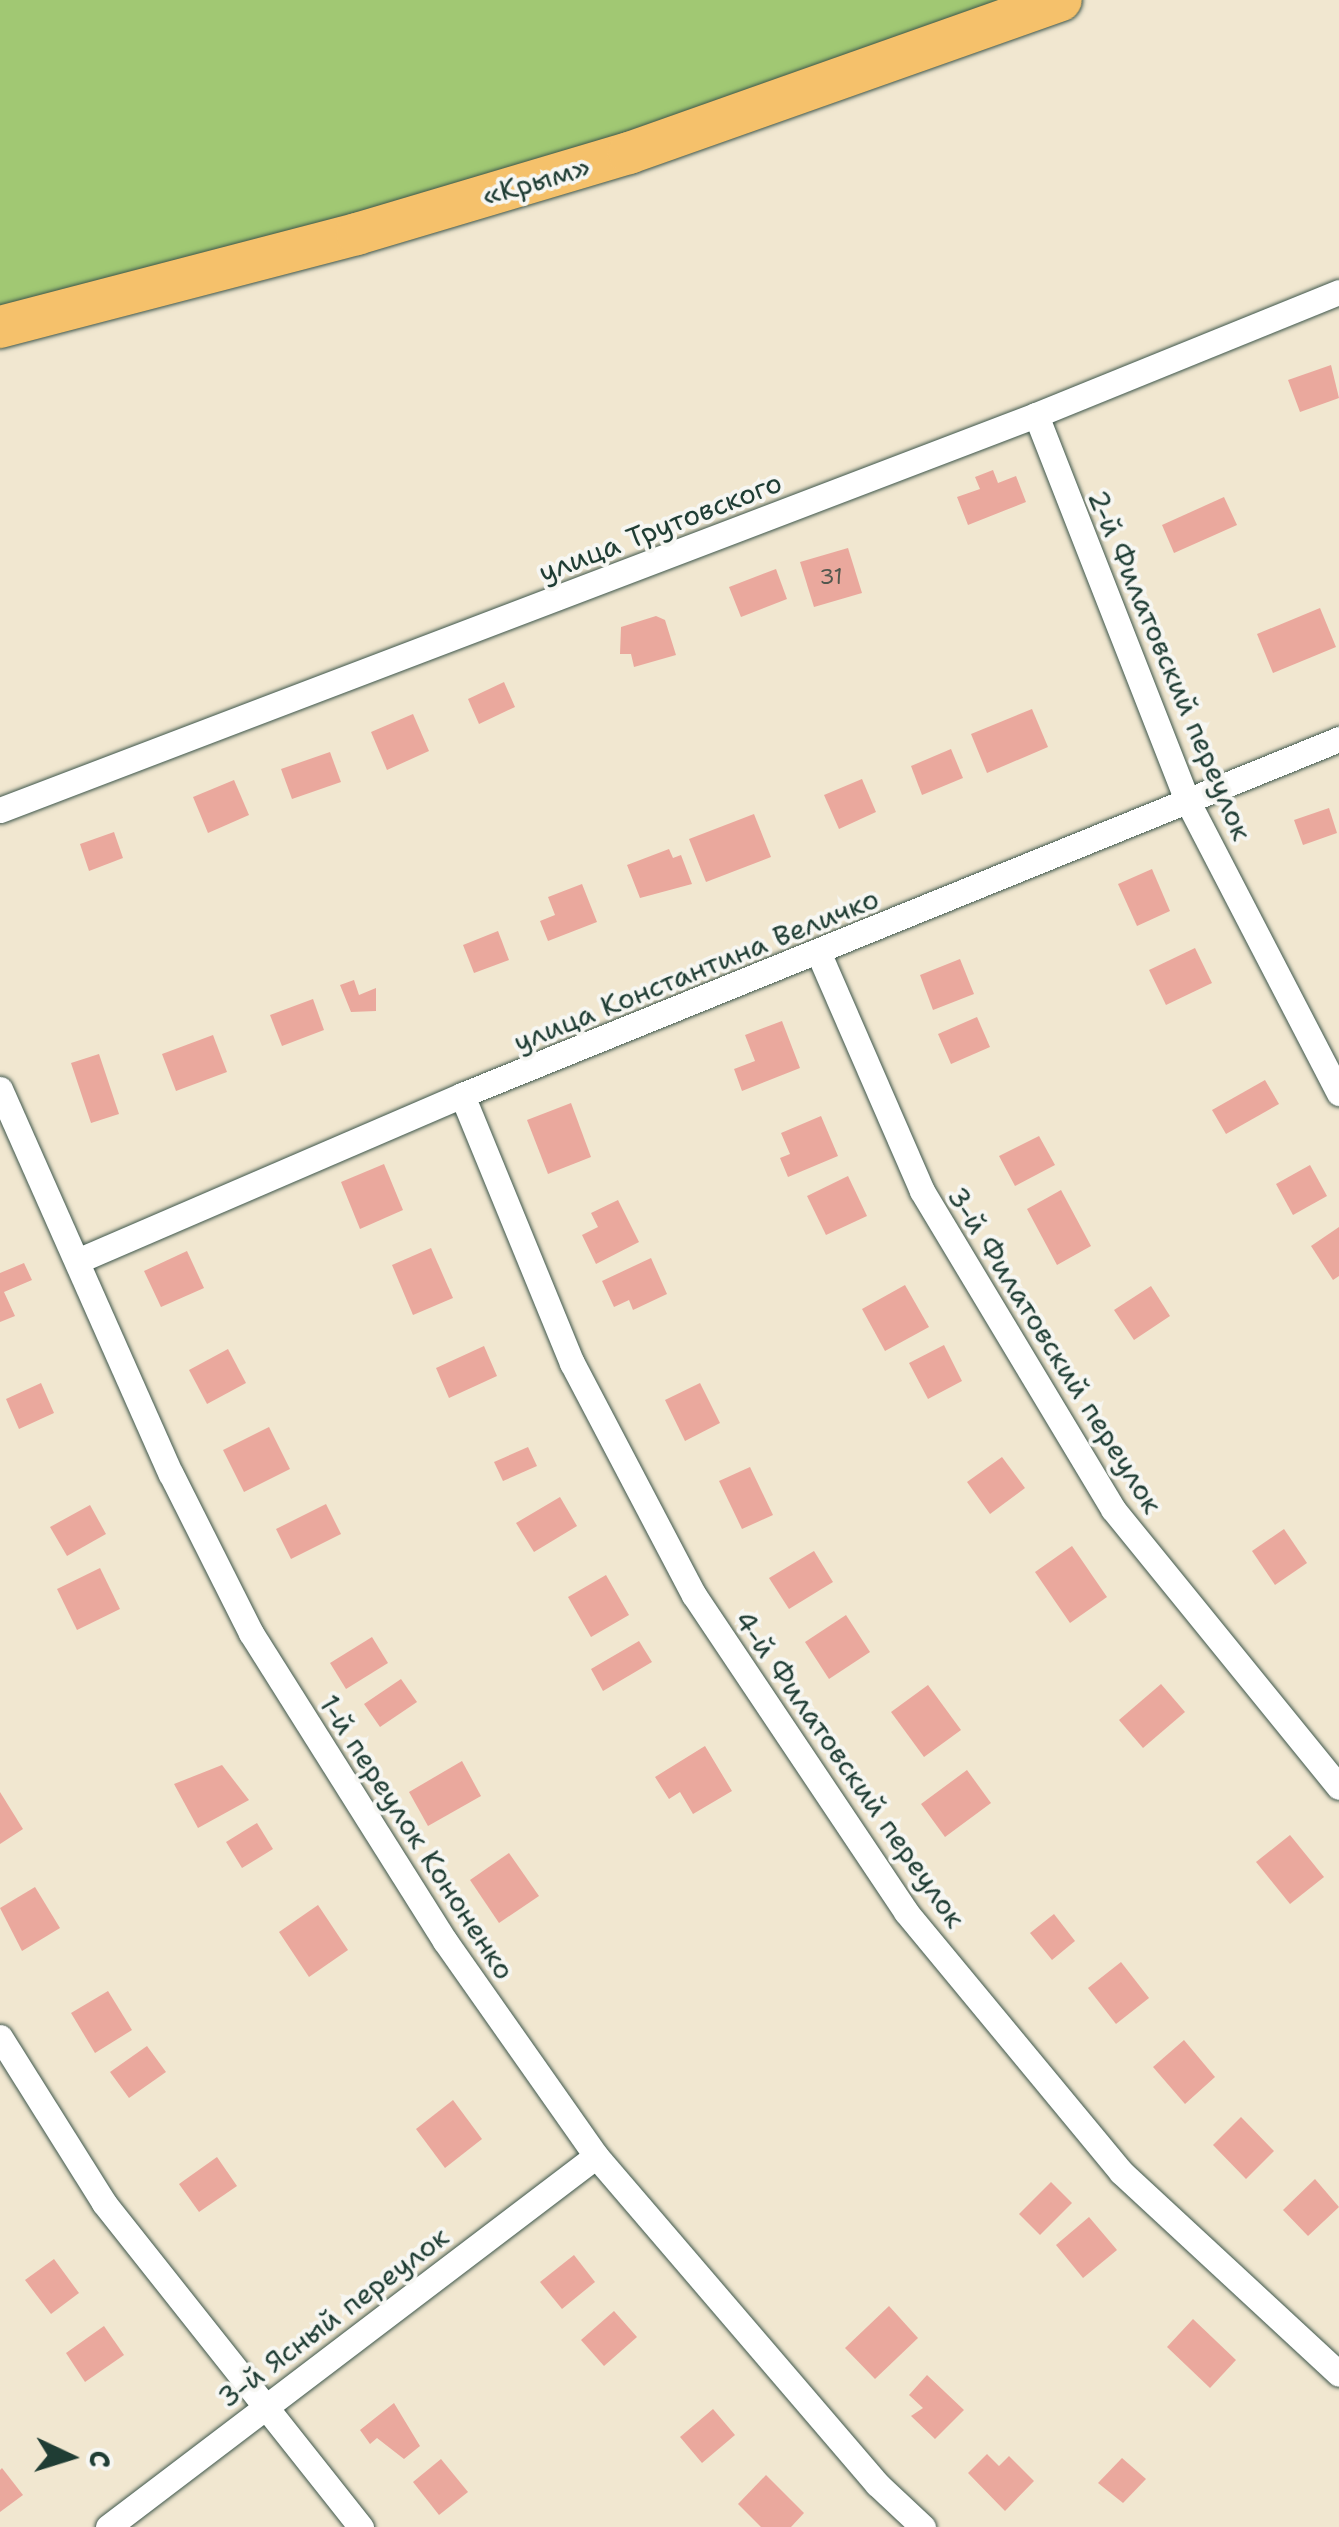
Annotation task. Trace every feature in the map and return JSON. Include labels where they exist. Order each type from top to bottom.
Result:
[{"type":"highway","name":"«Крым»","points":[[0,326],[356,234],[629,153],[1060,0]]},
{"type":"street","name":"улица Трутовского","points":[[0,810],[1036,416],[1339,292]]},
{"type":"street","name":"2-й Филатовский переулок","points":[[1036,416],[1188,802],[1339,1094]]},
{"type":"street","name":"улица Константина Величко","points":[[77,1261],[462,1095],[819,954],[1339,739]]},
{"type":"street","name":"3-й Филатовский переулок","points":[[819,954],[922,1191],[1112,1510],[1339,1786]]},
{"type":"street","name":"1-й переулок Кононенко","points":[[0,1089],[251,1633],[445,1941],[596,2156],[877,2484],[922,2527]]},
{"type":"street","name":"4-й Филатовский переулок","points":[[462,1095],[572,1363],[694,1595],[906,1912],[1121,2172],[1339,2374]]},
{"type":"street","points":[[0,2037],[104,2203],[261,2408],[361,2527]]},
{"type":"street","name":"3-й Ясный переулок","points":[[108,2527],[596,2156]]},
{"type":"green space","points":[[0,0],[1061,0],[0,327]]},
{"type":"building","points":[[1331,365],[1339,398],[1300,412],[1288,380]]},
{"type":"building","points":[[993,470],[998,483],[1016,476],[1026,502],[968,525],[957,497],[980,489],[975,477]]},
{"type":"building","points":[[1224,497],[1237,525],[1174,553],[1162,525]]},
{"type":"building","points":[[848,548],[862,593],[814,607],[800,562]]},
{"type":"building","points":[[776,569],[787,599],[741,617],[729,587]]},
{"type":"building","points":[[1320,608],[1336,647],[1273,673],[1257,634]]},
{"type":"building","points":[[656,616],[665,620],[676,655],[634,667],[631,654],[620,654],[621,627]]},
{"type":"building","points":[[504,682],[515,707],[479,724],[468,699]]},
{"type":"building","points":[[1032,709],[1048,747],[987,773],[971,734]]},
{"type":"building","points":[[413,714],[429,751],[387,770],[371,732]]},
{"type":"building","points":[[951,749],[963,778],[922,795],[911,766]]},
{"type":"building","points":[[330,752],[341,782],[292,799],[281,769]]},
{"type":"building","points":[[862,779],[876,812],[839,829],[824,795]]},
{"type":"building","points":[[234,780],[249,815],[208,833],[193,797]]},
{"type":"building","points":[[1329,808],[1337,833],[1303,845],[1294,820]]},
{"type":"building","points":[[754,814],[771,857],[706,882],[689,839]]},
{"type":"building","points":[[114,832],[123,858],[89,871],[80,844]]},
{"type":"building","points":[[669,849],[673,858],[681,855],[692,884],[640,898],[627,865]]},
{"type":"building","points":[[1152,869],[1170,911],[1137,926],[1118,884]]},
{"type":"building","points":[[582,884],[597,922],[548,941],[540,921],[555,915],[548,897]]},
{"type":"building","points":[[498,931],[509,960],[474,973],[463,945]]},
{"type":"building","points":[[1195,948],[1212,983],[1166,1005],[1149,970]]},
{"type":"building","points":[[960,959],[974,994],[933,1010],[920,975]]},
{"type":"building","points":[[354,980],[359,995],[376,988],[376,1011],[351,1012],[340,985]]},
{"type":"building","points":[[313,999],[324,1030],[282,1046],[270,1015]]},
{"type":"building","points":[[977,1017],[990,1047],[951,1064],[938,1034]]},
{"type":"building","points":[[782,1021],[800,1068],[742,1091],[734,1069],[755,1061],[745,1035]]},
{"type":"building","points":[[213,1035],[227,1072],[176,1091],[162,1054]]},
{"type":"building","points":[[99,1054],[119,1114],[91,1123],[71,1063]]},
{"type":"building","points":[[1265,1080],[1279,1104],[1226,1134],[1212,1110]]},
{"type":"building","points":[[571,1103],[591,1157],[548,1174],[527,1120]]},
{"type":"building","points":[[821,1116],[838,1156],[788,1177],[780,1158],[790,1154],[781,1133]]},
{"type":"building","points":[[1039,1136],[1055,1165],[1015,1186],[999,1156]]},
{"type":"building","points":[[384,1164],[403,1210],[360,1229],[341,1182]]},
{"type":"building","points":[[1310,1165],[1327,1196],[1293,1215],[1276,1184]]},
{"type":"building","points":[[848,1176],[867,1216],[826,1235],[807,1196]]},
{"type":"building","points":[[1061,1190],[1091,1246],[1057,1265],[1027,1209]]},
{"type":"building","points":[[618,1200],[639,1242],[596,1264],[582,1235],[598,1227],[591,1213]]},
{"type":"building","points":[[1339,1227],[1339,1276],[1333,1280],[1311,1246]]},
{"type":"building","points":[[431,1248],[453,1298],[413,1315],[392,1265]]},
{"type":"building","points":[[187,1251],[204,1288],[161,1307],[144,1271]]},
{"type":"building","points":[[651,1258],[667,1294],[633,1310],[629,1300],[614,1307],[602,1281]]},
{"type":"building","points":[[24,1263],[32,1280],[4,1292],[15,1316],[0,1322],[0,1273]]},
{"type":"building","points":[[905,1285],[929,1327],[885,1351],[862,1309]]},
{"type":"building","points":[[1151,1286],[1170,1316],[1134,1340],[1114,1310]]},
{"type":"building","points":[[944,1345],[962,1381],[928,1399],[909,1363]]},
{"type":"building","points":[[484,1346],[497,1376],[449,1398],[436,1368]]},
{"type":"building","points":[[228,1349],[246,1383],[207,1404],[189,1370]]},
{"type":"building","points":[[41,1383],[54,1413],[19,1429],[6,1399]]},
{"type":"building","points":[[700,1383],[720,1423],[685,1441],[665,1400]]},
{"type":"building","points":[[269,1427],[290,1469],[244,1492],[223,1450]]},
{"type":"building","points":[[528,1447],[537,1466],[503,1481],[494,1462]]},
{"type":"building","points":[[1002,1457],[1025,1488],[990,1514],[967,1482]]},
{"type":"building","points":[[750,1467],[773,1515],[742,1529],[719,1481]]},
{"type":"building","points":[[560,1497],[577,1526],[534,1552],[516,1523]]},
{"type":"building","points":[[326,1504],[341,1534],[291,1559],[276,1529]]},
{"type":"building","points":[[90,1505],[106,1534],[67,1556],[50,1527]]},
{"type":"building","points":[[1284,1529],[1307,1563],[1275,1585],[1252,1551]]},
{"type":"building","points":[[1072,1546],[1107,1597],[1070,1623],[1035,1572]]},
{"type":"building","points":[[814,1551],[833,1582],[789,1609],[769,1578]]},
{"type":"building","points":[[100,1568],[120,1609],[77,1630],[57,1589]]},
{"type":"building","points":[[606,1575],[629,1615],[591,1637],[568,1597]]},
{"type":"building","points":[[846,1615],[870,1652],[829,1679],[805,1642]]},
{"type":"building","points":[[372,1637],[388,1663],[346,1689],[330,1663]]},
{"type":"building","points":[[639,1641],[652,1662],[603,1691],[591,1669]]},
{"type":"building","points":[[401,1679],[417,1702],[380,1727],[364,1704]]},
{"type":"building","points":[[1161,1684],[1185,1712],[1143,1748],[1119,1720]]},
{"type":"building","points":[[928,1685],[961,1730],[924,1757],[891,1712]]},
{"type":"building","points":[[705,1746],[732,1791],[693,1814],[680,1792],[669,1799],[655,1777]]},
{"type":"building","points":[[462,1761],[481,1796],[428,1826],[409,1792]]},
{"type":"building","points":[[222,1765],[249,1800],[198,1828],[174,1784]]},
{"type":"building","points":[[967,1770],[991,1803],[945,1837],[921,1804]]},
{"type":"building","points":[[0,1792],[23,1829],[0,1844]]},
{"type":"building","points":[[257,1823],[273,1849],[242,1868],[226,1842]]},
{"type":"building","points":[[1290,1835],[1324,1877],[1290,1904],[1256,1862]]},
{"type":"building","points":[[509,1853],[539,1896],[499,1923],[470,1880]]},
{"type":"building","points":[[35,1887],[60,1928],[22,1951],[0,1908]]},
{"type":"building","points":[[318,1905],[348,1950],[309,1977],[279,1932]]},
{"type":"building","points":[[1054,1914],[1075,1941],[1052,1960],[1030,1933]]},
{"type":"building","points":[[1121,1962],[1149,1998],[1116,2024],[1088,1988]]},
{"type":"building","points":[[108,1991],[132,2030],[95,2053],[71,2013]]},
{"type":"building","points":[[1184,2040],[1215,2077],[1185,2104],[1153,2067]]},
{"type":"building","points":[[147,2046],[166,2072],[129,2098],[110,2072]]},
{"type":"building","points":[[453,2100],[482,2139],[445,2168],[416,2129]]},
{"type":"building","points":[[1241,2117],[1274,2151],[1246,2179],[1213,2145]]},
{"type":"building","points":[[217,2157],[237,2186],[199,2212],[179,2184]]},
{"type":"building","points":[[1315,2179],[1339,2207],[1308,2236],[1283,2210]]},
{"type":"building","points":[[1051,2182],[1072,2203],[1040,2235],[1019,2214]]},
{"type":"building","points":[[1089,2217],[1117,2250],[1083,2278],[1056,2245]]},
{"type":"building","points":[[574,2255],[595,2282],[562,2309],[540,2282]]},
{"type":"building","points":[[54,2259],[79,2293],[51,2314],[25,2280]]},
{"type":"building","points":[[889,2306],[918,2338],[875,2379],[845,2348]]},
{"type":"building","points":[[614,2311],[637,2337],[604,2366],[581,2340]]},
{"type":"building","points":[[1193,2319],[1236,2360],[1210,2388],[1167,2347]]},
{"type":"building","points":[[104,2326],[124,2355],[85,2382],[66,2353]]},
{"type":"building","points":[[927,2375],[964,2410],[935,2439],[911,2416],[923,2408],[909,2395]]},
{"type":"building","points":[[394,2403],[420,2446],[404,2459],[377,2438],[370,2444],[360,2430]]},
{"type":"building","points":[[713,2409],[735,2435],[702,2463],[680,2437]]},
{"type":"building","points":[[987,2454],[999,2466],[1009,2456],[1034,2481],[1005,2511],[968,2473]]},
{"type":"building","points":[[1122,2458],[1146,2479],[1123,2503],[1098,2483]]},
{"type":"building","points":[[441,2459],[468,2492],[439,2515],[413,2482]]},
{"type":"building","points":[[0,2470],[23,2495],[0,2512]]},
{"type":"building","points":[[766,2475],[804,2513],[791,2527],[761,2527],[738,2504]]}]
